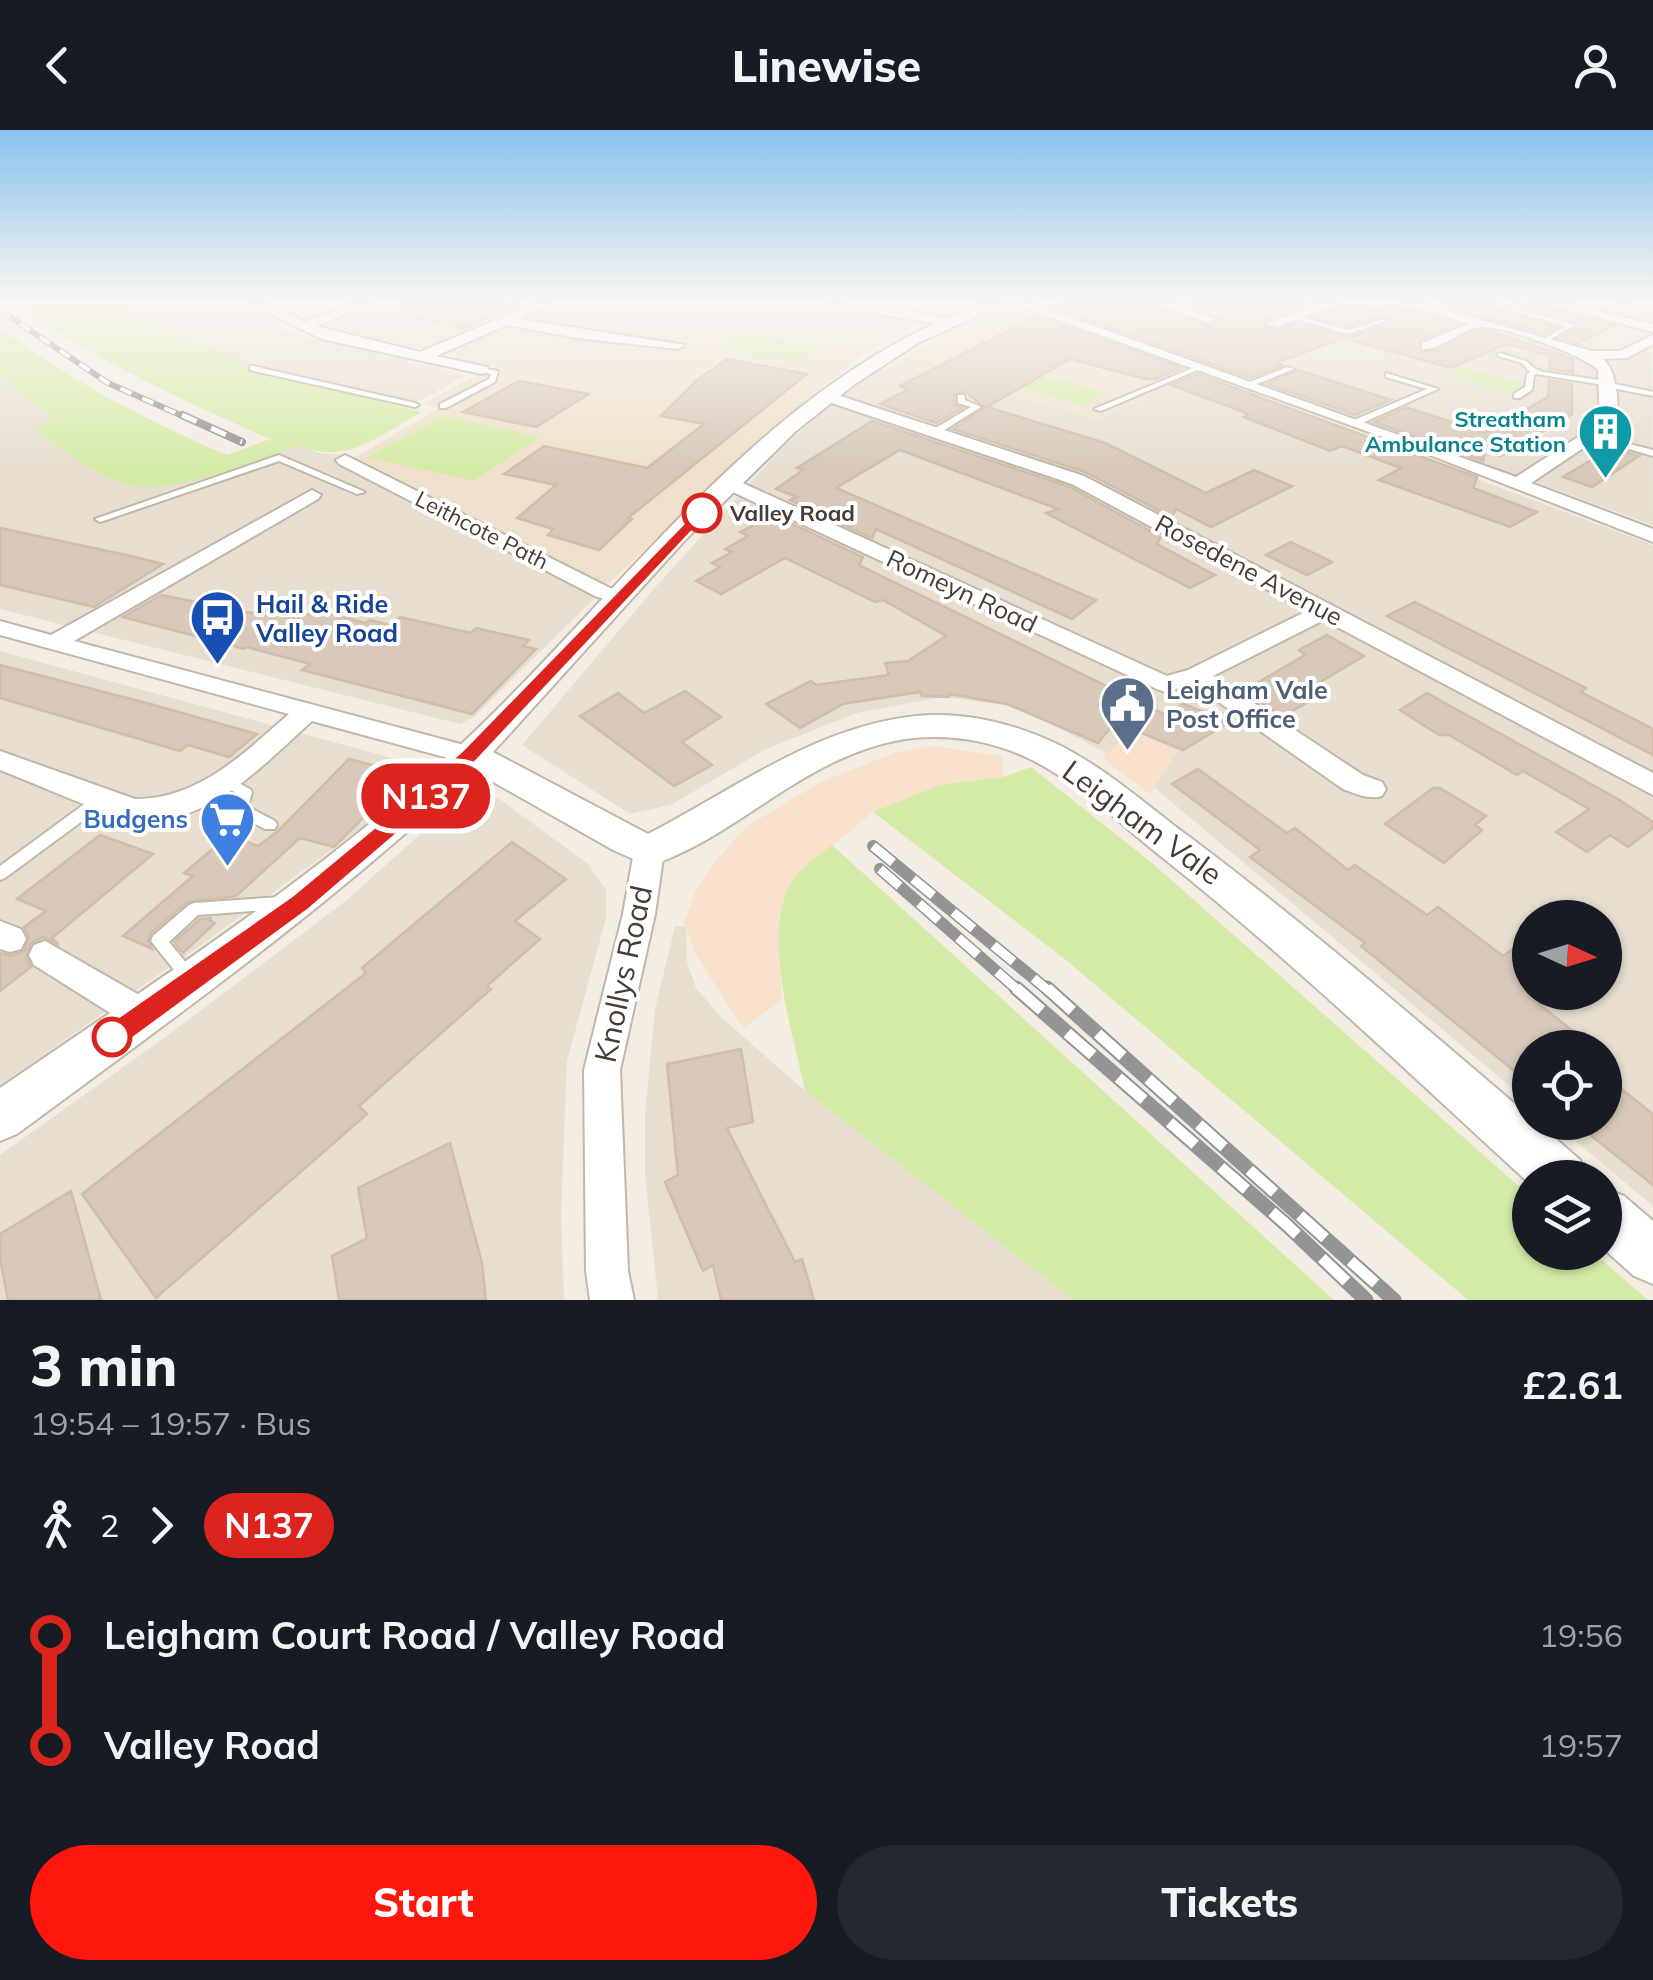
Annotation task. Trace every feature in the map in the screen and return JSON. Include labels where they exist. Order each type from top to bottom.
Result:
[{"type":"street","points":[[429,359],[482,370]]},
{"type":"street","points":[[0,1117],[300,902],[470,755],[730,484],[828,396],[883,359]]},
{"type":"street","points":[[1176,359],[1356,422],[1653,536]]},
{"type":"street","points":[[1519,483],[1607,425],[1610,416],[1605,369],[1594,359]]},
{"type":"street","name":"Rosedene Avenue","points":[[828,396],[1078,480],[1653,785]]},
{"type":"street","name":"Leithcote Path","points":[[345,460],[604,593],[620,596]]},
{"type":"street","name":"Romeyn Road","points":[[730,484],[1166,684],[1196,675],[1326,610]]},
{"type":"street","points":[[56,642],[312,495]]},
{"type":"street","points":[[0,628],[470,755]]},
{"type":"street","points":[[1196,675],[1353,782],[1372,788]]},
{"type":"street","points":[[0,760],[151,812],[190,802],[309,710]]},
{"type":"street","name":"Leigham Vale","points":[[649,851],[816,756],[872,735],[945,726],[989,732],[1057,760],[1233,890],[1541,1160]]},
{"type":"street","name":"Knollys Road","points":[[470,755],[523,779],[568,810],[649,851],[639,914],[602,1070],[607,1271],[612,1300]]},
{"type":"street","points":[[46,955],[143,1015]]},
{"type":"street","points":[[1622,1230],[1653,1257]]},
{"type":"lane","points":[[1512,359],[1536,372]]},
{"type":"lane","points":[[1098,408],[1200,367]]},
{"type":"lane","points":[[253,368],[416,406]]},
{"type":"lane","points":[[1249,384],[1290,369]]},
{"type":"lane","points":[[443,406],[492,380],[495,373],[482,370]]},
{"type":"lane","points":[[1517,396],[1529,388],[1530,374],[1536,372],[1653,394]]},
{"type":"lane","points":[[1356,422],[1434,389],[1389,375]]},
{"type":"lane","points":[[934,432],[977,407],[960,401],[961,397]]},
{"type":"lane","points":[[1594,436],[1653,453]]},
{"type":"lane","points":[[100,519],[267,460],[291,461],[360,492]]},
{"type":"lane","points":[[312,495],[336,481]]},
{"type":"lane","points":[[223,780],[245,792],[240,809],[270,824]]},
{"type":"lane","points":[[0,874],[103,798]]},
{"type":"shaded area","points":[[243,359],[398,359],[466,375],[408,407],[244,368]]},
{"type":"shaded area","points":[[462,359],[530,359],[518,365],[502,362],[493,366]]},
{"type":"shaded area","points":[[530,359],[562,359],[637,373],[659,359],[858,359],[766,433],[604,588],[354,458],[440,408],[423,404],[502,362],[518,365]]},
{"type":"shaded area","points":[[563,359],[659,359],[637,373]]},
{"type":"shaded area","points":[[903,359],[1155,359],[1196,374],[1100,419],[895,363]]},
{"type":"shaded area","points":[[1192,359],[1652,359],[1653,525]]},
{"type":"shaded area","points":[[895,363],[1099,419],[1196,374],[1653,545],[1653,1206],[1622,1180],[1622,1160],[1598,1160],[1574,1140],[1622,1140],[1622,1030],[1512,1030],[1512,1088],[1125,763],[1019,707],[943,697],[857,713],[764,750],[671,805],[630,814],[522,745],[659,583],[781,449],[871,375]]},
{"type":"shaded area","points":[[5,379],[54,420],[34,426],[214,476],[298,445],[318,453],[341,455],[333,459],[598,595],[474,717],[460,724],[0,609],[0,380]]},
{"type":"shaded area","points":[[0,651],[418,765],[364,826],[0,1085]]},
{"type":"shaded area","points":[[1131,730],[1178,751],[1150,794],[1102,758]]},
{"type":"shaded area","points":[[932,746],[1002,756],[1003,777],[940,785],[873,812],[792,880],[779,917],[781,1001],[743,1028],[694,952],[684,922],[696,890],[715,861],[749,825],[821,782],[897,752]]},
{"type":"shaded area","points":[[486,789],[588,864],[606,890],[606,918],[567,1061],[561,1214],[564,1300],[0,1300],[0,1155],[175,1030],[348,899],[467,792]]},
{"type":"shaded area","points":[[675,926],[686,927],[687,962],[696,988],[720,1016],[805,1091],[1073,1300],[658,1300],[645,1174],[645,1114],[655,1009]]},
{"type":"green space","points":[[0,359],[45,359],[110,398],[227,455],[270,439],[103,359],[241,359],[245,360],[245,368],[422,412],[376,439],[347,450],[316,451],[298,445],[188,482],[143,487],[101,473],[33,426],[53,420],[5,379],[0,380]]},
{"type":"green space","points":[[1457,366],[1525,384],[1511,394],[1443,375]]},
{"type":"green space","points":[[1043,375],[1106,393],[1085,406],[1020,387]]},
{"type":"green space","points":[[444,416],[540,437],[473,481],[368,457]]},
{"type":"green space","points":[[1031,767],[1152,863],[1512,1180],[1512,1270],[1614,1270],[1648,1300],[1468,1300],[1066,960],[873,812],[940,785],[1003,777]]},
{"type":"green space","points":[[832,845],[1334,1300],[1073,1300],[805,1091],[782,981],[779,922],[785,897],[796,876]]},
{"type":"building","points":[[727,359],[807,374],[628,518],[632,519],[599,550],[548,535],[553,529],[517,518],[556,485],[504,474],[544,446],[647,468],[704,424],[661,416],[696,381]]},
{"type":"building","points":[[954,359],[1156,359],[1182,368],[1145,379],[1070,359],[987,407],[1105,443],[1206,493],[1254,470],[1292,486],[1211,527],[1176,509],[1171,517],[1085,472],[953,429],[985,408],[966,392],[954,395],[955,405],[962,408],[936,423],[880,404],[909,389],[900,386]]},
{"type":"building","points":[[1196,359],[1287,359],[1275,363],[1282,365],[1250,378]]},
{"type":"building","points":[[1417,359],[1473,359],[1451,368]]},
{"type":"building","points":[[1550,359],[1573,359],[1573,372],[1549,369]]},
{"type":"building","points":[[1298,370],[1391,400],[1355,415],[1267,384]]},
{"type":"building","points":[[1197,374],[1477,477],[1473,488],[1537,512],[1510,527],[1379,480],[1401,468],[1342,446],[1330,451],[1244,417],[1248,415],[1244,412],[1171,385]]},
{"type":"building","points":[[1549,380],[1572,384],[1572,414],[1501,456],[1486,451],[1483,461],[1374,422],[1406,407],[1485,433],[1548,397]]},
{"type":"building","points":[[519,381],[589,394],[536,427],[463,412]]},
{"type":"building","points":[[872,421],[1070,487],[1161,537],[1157,544],[1215,575],[1190,588],[1046,513],[1058,509],[900,450],[836,488],[1096,600],[1072,619],[876,529],[872,538],[790,500],[797,497],[776,489],[803,470],[797,468]]},
{"type":"building","points":[[1611,448],[1639,456],[1592,487],[1563,477]]},
{"type":"building","points":[[766,512],[863,557],[859,565],[1172,718],[1181,703],[1230,722],[1183,750],[1115,722],[1098,743],[1007,704],[949,694],[922,696],[920,692],[843,704],[800,728],[766,704],[811,681],[816,685],[889,675],[885,663],[908,661],[946,636],[883,600],[875,602],[785,558],[721,594],[696,581],[720,567],[712,563],[732,552],[725,549],[748,536],[740,532],[756,524],[748,521]]},
{"type":"building","points":[[0,528],[163,564],[94,607],[0,585]]},
{"type":"building","points":[[1291,542],[1332,562],[1307,575],[1266,555]]},
{"type":"building","points":[[161,595],[251,613],[269,610],[279,615],[291,610],[308,615],[316,610],[390,625],[400,617],[471,633],[476,628],[529,640],[523,646],[536,649],[472,714],[302,670],[310,664],[123,617]]},
{"type":"building","points":[[1415,602],[1586,688],[1581,692],[1653,729],[1653,755],[1387,616]]},
{"type":"building","points":[[1327,635],[1364,656],[1295,697],[1306,703],[1282,717],[1243,691],[1305,655],[1299,650]]},
{"type":"building","points":[[0,665],[257,734],[229,757],[188,745],[180,751],[0,698]]},
{"type":"building","points":[[685,691],[721,717],[682,742],[712,765],[674,786],[580,716],[618,693],[644,713]]},
{"type":"building","points":[[1427,693],[1618,799],[1653,822],[1653,828],[1628,847],[1610,835],[1587,852],[1556,832],[1589,809],[1523,771],[1517,775],[1449,735],[1439,735],[1400,710]]},
{"type":"building","points":[[349,759],[407,774],[334,847],[300,838],[236,896],[187,902],[151,933],[148,940],[152,949],[123,936],[193,876],[184,873],[229,835],[258,846]]},
{"type":"building","points":[[1198,769],[1287,833],[1295,828],[1348,870],[1355,865],[1427,915],[1438,907],[1503,956],[1512,949],[1512,1010],[1546,1010],[1572,1030],[1512,1030],[1512,1069],[1361,946],[1365,943],[1250,857],[1260,850],[1172,784]]},
{"type":"building","points":[[1433,788],[1440,788],[1486,816],[1475,825],[1482,830],[1444,863],[1385,824]]},
{"type":"building","points":[[100,835],[153,854],[52,938],[59,945],[44,937],[31,943],[26,957],[31,967],[0,991],[0,953],[11,956],[24,951],[29,937],[24,927],[46,911],[17,899]]},
{"type":"building","points":[[512,842],[566,879],[515,921],[540,939],[487,986],[491,989],[359,1106],[367,1114],[156,1298],[82,1194],[366,973],[362,968]]},
{"type":"building","points":[[212,918],[209,920],[215,923],[183,953],[174,942],[200,919]]},
{"type":"building","points":[[741,1049],[753,1122],[727,1128],[795,1262],[802,1259],[814,1300],[721,1300],[713,1265],[703,1271],[665,1182],[678,1175],[667,1064]]},
{"type":"building","points":[[1622,1089],[1653,1114],[1653,1185],[1597,1140],[1622,1140]]},
{"type":"building","points":[[450,1143],[482,1263],[486,1300],[339,1300],[332,1256],[367,1238],[358,1188]]},
{"type":"building","points":[[71,1191],[101,1300],[8,1300],[0,1234]]},
{"type":"railway","points":[[72,359],[108,383],[187,418]]},
{"type":"railway","points":[[182,415],[242,442]]},
{"type":"railway","points":[[873,846],[1049,991]]},
{"type":"railway","points":[[880,869],[1019,991]]},
{"type":"railway","points":[[1016,988],[1288,1226],[1366,1300]]},
{"type":"railway","points":[[1047,988],[1394,1300]]},
{"type":"bus line","name":"N137","points":[[112,1037],[300,902],[412,808],[470,755],[702,513]]},
{"type":"place","name":"Streatham Ambulance Station","points":[[1605,481]]},
{"type":"place","name":"Valley Road","points":[[702,513]]},
{"type":"place","name":"Hail & Ride Valley Road","points":[[217,667]]},
{"type":"place","name":"Leigham Vale Post Office","points":[[1127,753]]},
{"type":"place","name":"Budgens","points":[[227,868]]}]
